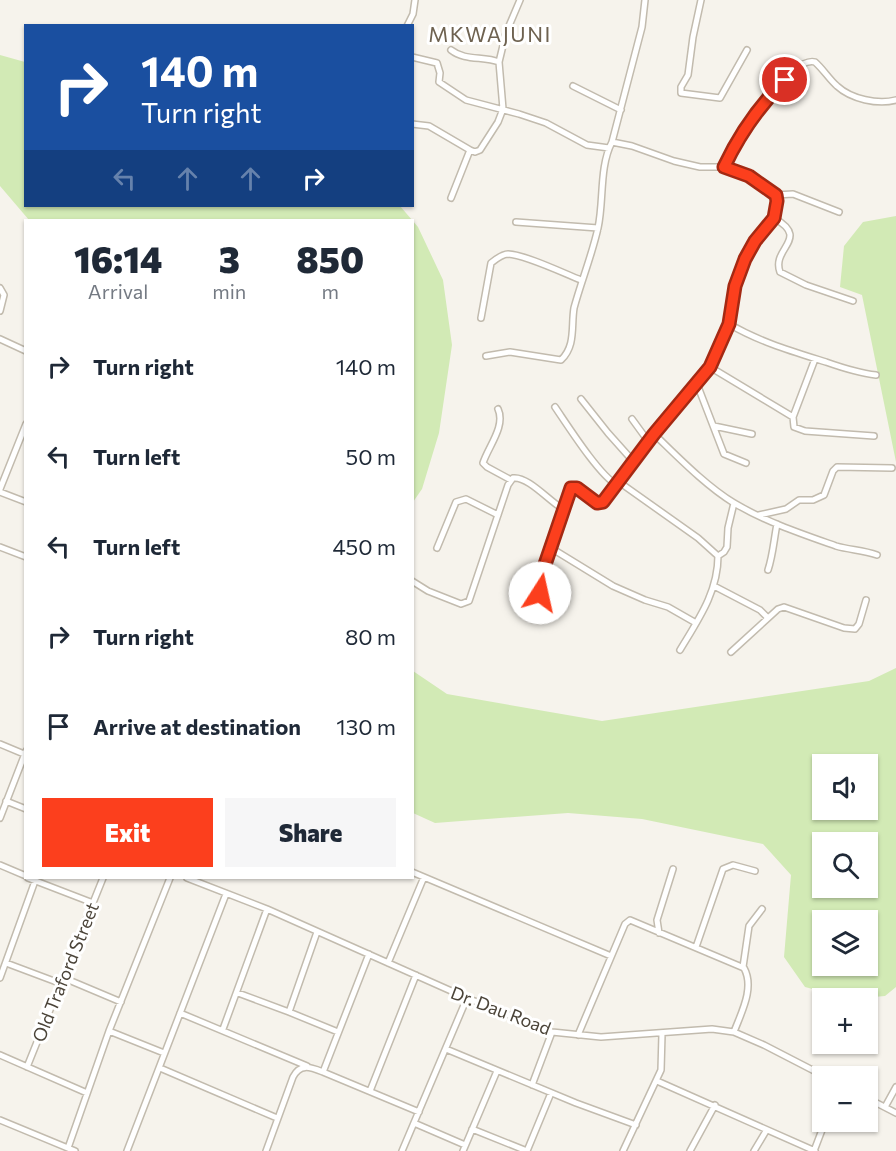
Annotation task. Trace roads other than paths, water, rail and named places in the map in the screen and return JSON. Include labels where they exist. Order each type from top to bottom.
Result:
[{"type":"street","points":[[408,24],[413,14],[415,0]]},
{"type":"street","points":[[414,124],[429,126],[470,150],[475,152],[480,150],[498,122],[503,109],[499,62],[506,33],[520,0]]},
{"type":"street","points":[[486,356],[510,352],[561,360],[566,356],[573,335],[573,314],[581,280],[598,228],[603,178],[609,148],[642,27],[645,0]]},
{"type":"street","points":[[701,0],[688,75],[681,87],[681,93],[720,98],[747,50]]},
{"type":"street","points":[[451,50],[458,55],[499,62]]},
{"type":"street","points":[[414,57],[437,63],[439,82],[459,97],[546,123],[587,145],[609,148]]},
{"type":"street","points":[[724,167],[738,140],[773,92],[796,68],[808,61],[815,62],[835,85],[846,93],[879,102],[896,100]]},
{"type":"street","points":[[573,86],[621,110]]},
{"type":"street","points":[[612,142],[700,167],[724,167],[749,176],[776,195],[793,194],[838,212]]},
{"type":"street","points":[[452,198],[470,150]]},
{"type":"street","points":[[551,609],[543,600],[539,588],[562,509],[571,488],[577,488],[597,503],[606,500],[648,441],[710,367],[729,324],[735,286],[745,259],[755,241],[774,218],[776,195]]},
{"type":"street","points":[[774,218],[790,231],[778,265],[780,272],[806,285],[853,301]]},
{"type":"street","points":[[516,222],[598,228]]},
{"type":"street","points":[[481,318],[491,263],[507,254],[581,280]]},
{"type":"street","points":[[0,288],[4,295],[0,311]]},
{"type":"street","points":[[729,324],[760,341],[856,373],[876,375]]},
{"type":"street","points":[[0,339],[24,350]]},
{"type":"street","points":[[815,359],[793,417],[794,427],[805,431],[874,436]]},
{"type":"street","points":[[710,367],[793,417]]},
{"type":"street","points":[[697,384],[724,454],[746,463]]},
{"type":"street","points":[[581,399],[633,461]]},
{"type":"street","points":[[555,407],[608,479],[618,483],[698,538],[718,556]]},
{"type":"street","points":[[498,409],[501,416],[498,427],[483,463],[511,480],[520,478],[529,481],[546,498],[562,509]]},
{"type":"street","points":[[632,419],[648,441]]},
{"type":"street","points":[[714,426],[752,434]]},
{"type":"street","points":[[24,429],[0,490],[24,501]]},
{"type":"street","points":[[654,434],[679,458],[734,503],[777,524],[839,547],[865,550],[877,555]]},
{"type":"street","points":[[758,515],[786,509],[799,500],[813,500],[824,495],[833,471],[837,467],[892,468]]},
{"type":"street","points":[[414,582],[428,591],[461,604],[469,601],[511,480]]},
{"type":"street","points":[[437,548],[456,502],[461,499],[466,499],[498,515]]},
{"type":"street","points":[[680,650],[708,603],[714,586],[718,556],[727,547],[728,528],[734,503]]},
{"type":"street","points":[[768,570],[773,555],[777,524]]},
{"type":"street","points":[[0,547],[24,554]]},
{"type":"street","points":[[551,548],[613,586],[668,607],[696,623]]},
{"type":"street","points":[[714,586],[760,610],[768,618]]},
{"type":"street","points":[[731,651],[778,609],[788,608],[844,628],[855,629],[859,624],[866,600]]},
{"type":"street","points":[[0,744],[24,752]]},
{"type":"street","points":[[0,818],[24,755]]},
{"type":"street","points":[[6,801],[24,808]]},
{"type":"street","points":[[0,865],[24,876]]},
{"type":"street","points":[[696,947],[723,869],[733,865],[755,871]]},
{"type":"street","points":[[659,933],[657,920],[673,869]]},
{"type":"street","points":[[414,873],[611,956]]},
{"type":"street","points":[[388,963],[424,877]]},
{"type":"street","points":[[31,879],[93,903]]},
{"type":"street","name":"Old Traford Street","points":[[27,1067],[103,879]]},
{"type":"street","points":[[68,1148],[109,1031],[170,879]]},
{"type":"street","name":"Dr. Dau Road","points":[[202,880],[226,894],[267,909],[467,998],[552,1032],[624,1036],[712,1029],[734,1032],[812,1070]]},
{"type":"street","points":[[0,978],[35,881]]},
{"type":"street","points":[[128,1151],[226,894]]},
{"type":"street","points":[[223,1029],[267,909]]},
{"type":"street","points":[[742,967],[749,926],[762,909]]},
{"type":"street","points":[[578,1035],[628,920],[742,967],[748,975],[748,992],[734,1032]]},
{"type":"street","points":[[289,1012],[317,932]]},
{"type":"street","points":[[323,1072],[369,954]]},
{"type":"street","points":[[6,963],[62,984]]},
{"type":"street","points":[[370,1091],[416,975]]},
{"type":"street","points":[[64,978],[121,1002]]},
{"type":"street","points":[[237,993],[338,1032]]},
{"type":"street","points":[[402,1151],[467,998]]},
{"type":"street","points":[[180,1013],[419,1112]]},
{"type":"street","points":[[109,1031],[164,1053]]},
{"type":"street","points":[[531,1085],[552,1032]]},
{"type":"street","points":[[623,1151],[657,1081],[662,1062],[662,1034]]},
{"type":"street","points":[[446,1049],[551,1094],[636,1125]]},
{"type":"street","points":[[0,1055],[87,1093]]},
{"type":"street","points":[[266,1151],[295,1073],[308,1066]]},
{"type":"street","points":[[160,1068],[277,1118]]},
{"type":"street","points":[[414,1123],[464,1148],[497,1071]]},
{"type":"street","points":[[657,1081],[814,1151],[821,1132]]},
{"type":"street","points":[[885,1107],[896,1088]]},
{"type":"street","points":[[472,1129],[527,1151],[551,1094]]},
{"type":"street","points":[[878,1104],[896,1113]]},
{"type":"street","points":[[690,1151],[715,1105]]},
{"type":"street","points":[[0,1120],[75,1151]]},
{"type":"street","points":[[754,1151],[766,1131]]},
{"type":"district","name":"MKWAJUNI","points":[[490,33]]}]
